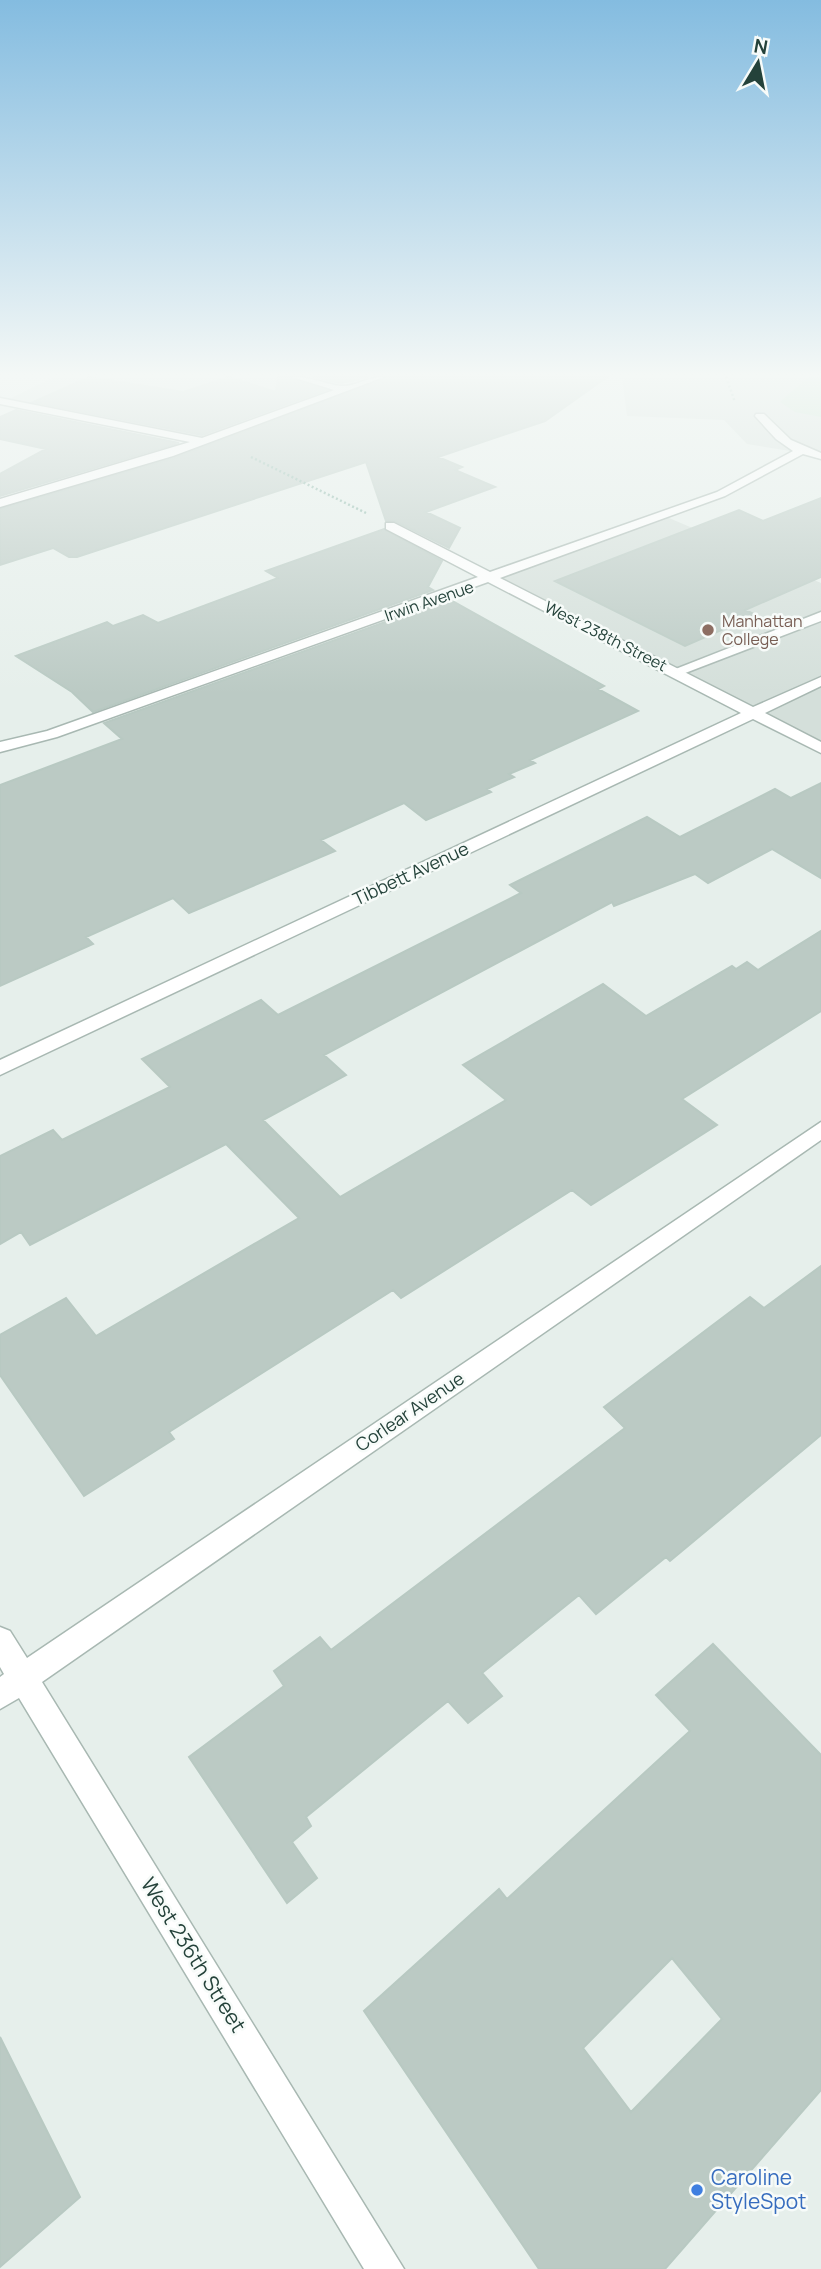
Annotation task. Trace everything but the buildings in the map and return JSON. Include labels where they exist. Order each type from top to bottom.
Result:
[{"type":"street","points":[[0,503],[67,483]]},
{"type":"street","name":"Irwin Avenue","points":[[0,747],[52,734],[494,578],[720,495],[742,483]]},
{"type":"street","name":"West 238th Street","points":[[390,526],[821,748]]},
{"type":"street","points":[[676,672],[821,616]]},
{"type":"street","name":"Tibbett Avenue","points":[[0,1068],[821,681]]},
{"type":"street","name":"Corlear Avenue","points":[[12,1686],[821,1130]]},
{"type":"street","name":"West 236th Street","points":[[0,1641],[12,1686],[385,2269]]},
{"type":"path","points":[[304,483],[390,526]]},
{"type":"shaded area","name":"Manhattan College","points":[[662,515],[821,583],[821,748],[494,578]]},
{"type":"place","name":"Manhattan College","points":[[708,630]]},
{"type":"place","name":"Caroline StyleSpot","points":[[697,2190]]}]
